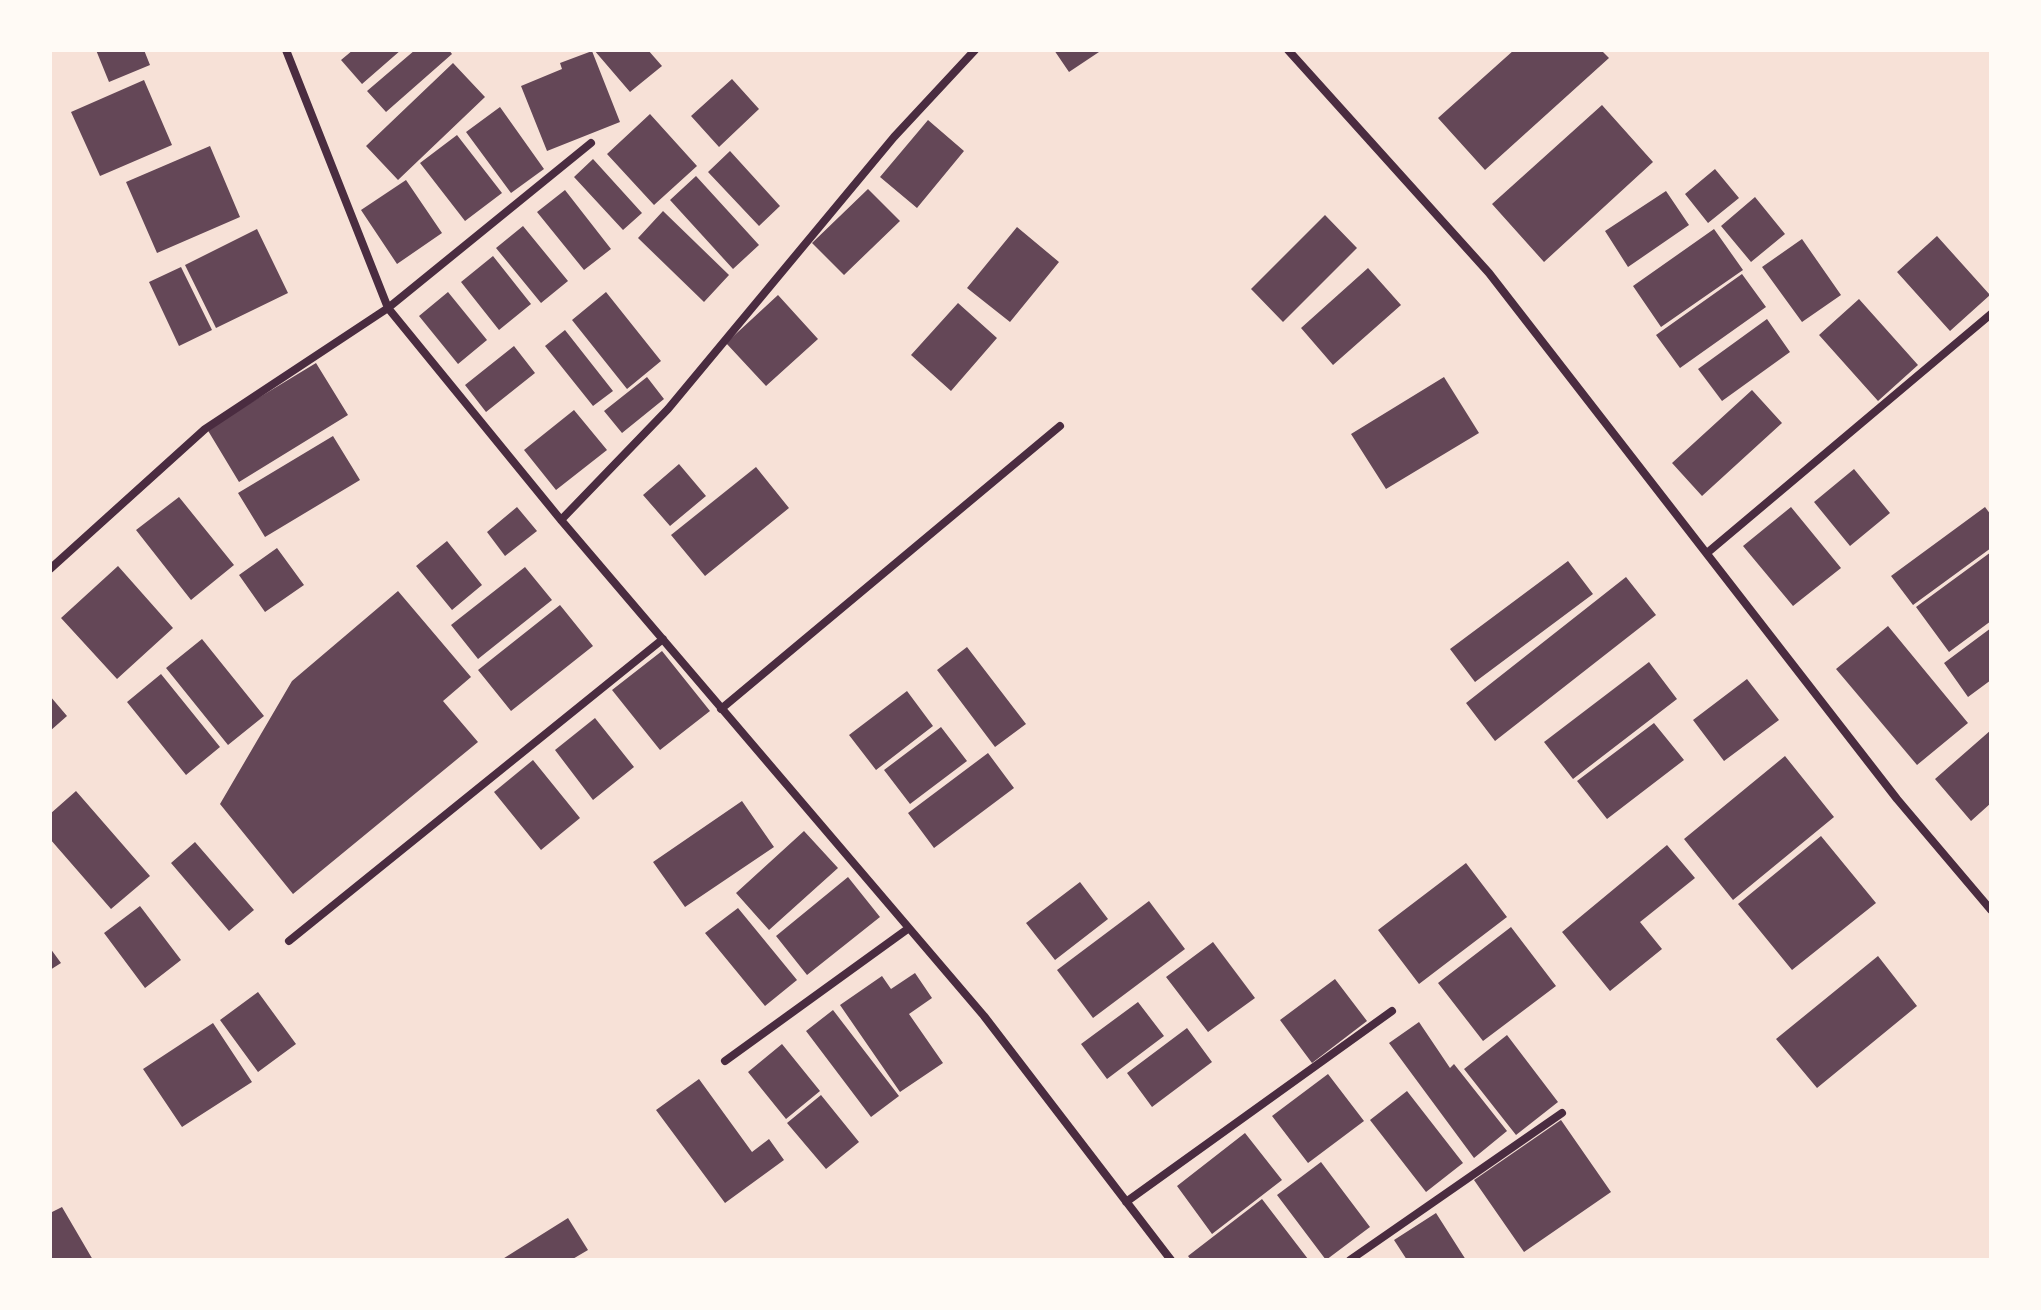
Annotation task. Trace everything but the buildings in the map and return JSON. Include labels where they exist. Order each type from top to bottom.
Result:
[{"type":"street","points":[[286,50],[388,308],[561,520],[984,1016],[1171,1260]]},
{"type":"street","points":[[561,520],[668,409],[894,137],[975,50]]},
{"type":"street","points":[[1288,50],[1489,273],[1897,799],[1991,910]]},
{"type":"street","points":[[50,569],[205,429],[388,308],[591,143]]},
{"type":"street","points":[[1707,553],[1991,314]]},
{"type":"street","points":[[721,709],[1060,426]]},
{"type":"street","points":[[289,941],[663,639]]},
{"type":"street","points":[[725,1061],[909,928]]},
{"type":"street","points":[[1126,1202],[1392,1011]]},
{"type":"street","points":[[1350,1260],[1562,1113]]}]
